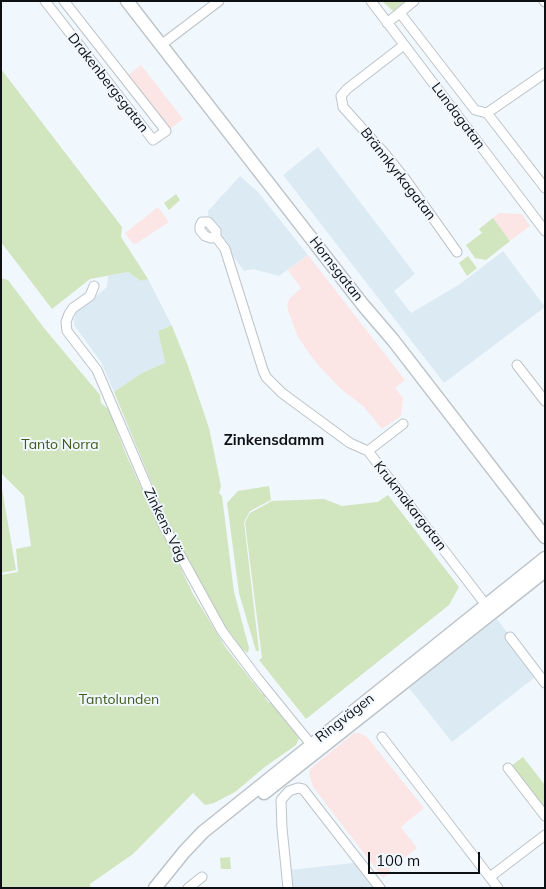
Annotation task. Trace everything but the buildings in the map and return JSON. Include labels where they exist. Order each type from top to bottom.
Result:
[{"type":"main road","name":"Hornsgatan","points":[[127,1],[164,42],[258,163],[408,346],[545,524]]},
{"type":"main road","name":"Hornsgatan","points":[[137,1],[164,42]]},
{"type":"main road","name":"Hornsgatan","points":[[258,163],[363,305],[393,340],[545,537]]},
{"type":"main road","name":"Ringvägen","points":[[155,888],[203,832],[231,814],[489,609],[545,558]]},
{"type":"main road","name":"Ringvägen","points":[[489,609],[545,571]]},
{"type":"main road","name":"Ringvägen","points":[[166,888],[188,860],[231,814]]},
{"type":"street","name":"Drakenbergsgatan","points":[[45,1],[153,140],[166,131],[64,1]]},
{"type":"street","points":[[164,42],[220,1]]},
{"type":"street","name":"Lundagatan","points":[[371,1],[545,231]]},
{"type":"street","points":[[387,23],[414,1]]},
{"type":"street","name":"Lundagatan","points":[[400,13],[475,110],[481,113],[487,112],[545,188]]},
{"type":"street","name":"Brännkyrkagatan","points":[[404,45],[347,89],[341,96],[343,107],[401,174],[457,252]]},
{"type":"street","points":[[487,112],[545,73]]},
{"type":"street","name":"Krukmakargatan","points":[[216,237],[225,249],[229,259],[266,376],[282,393],[350,443],[368,451],[489,609]]},
{"type":"street","name":"Zinkens Väg","points":[[94,286],[90,296],[68,314],[66,322],[67,331],[97,370],[163,524],[222,631],[314,748]]},
{"type":"street","points":[[517,365],[545,401]]},
{"type":"street","points":[[368,451],[403,424]]},
{"type":"street","points":[[510,638],[545,683]]},
{"type":"street","points":[[382,737],[498,888]]},
{"type":"street","points":[[508,768],[545,816]]},
{"type":"street","points":[[288,888],[281,800],[289,791],[303,788],[380,888]]},
{"type":"street","points":[[490,877],[545,835]]},
{"type":"street","points":[[188,888],[202,877]]},
{"type":"shaded area","points":[[141,65],[183,119],[170,129],[128,75]]},
{"type":"shaded area","points":[[318,147],[415,274],[394,291],[411,313],[460,284],[503,251],[545,307],[444,383],[283,175]]},
{"type":"shaded area","points":[[240,176],[257,191],[308,255],[279,276],[253,269],[244,271],[208,222],[208,211]]},
{"type":"shaded area","points":[[158,207],[169,222],[133,244],[125,233]]},
{"type":"shaded area","points":[[499,213],[522,214],[530,226],[510,241],[493,218]]},
{"type":"shaded area","points":[[308,255],[405,380],[395,388],[403,398],[401,416],[382,429],[363,406],[341,389],[319,366],[297,335],[287,304],[290,298],[301,288],[288,270]]},
{"type":"shaded area","points":[[128,272],[141,281],[148,279],[172,326],[158,331],[165,363],[142,373],[114,392],[101,362],[74,325],[74,320],[76,312],[107,287],[108,276]]},
{"type":"shaded area","points":[[497,619],[539,674],[452,742],[409,688]]},
{"type":"shaded area","points":[[354,733],[360,733],[367,737],[424,808],[401,827],[417,848],[390,869],[391,872],[383,878],[313,787],[309,773],[311,768]]},
{"type":"shaded area","points":[[361,862],[381,888],[290,888],[290,870]]},
{"type":"green space","points":[[382,1],[405,1],[393,11]]},
{"type":"green space","points":[[1,69],[122,227],[121,237],[148,279],[141,281],[128,272],[90,279],[52,309],[1,242]]},
{"type":"green space","points":[[176,194],[180,200],[169,210],[164,203]]},
{"type":"green space","points":[[493,218],[510,241],[486,260],[475,258],[466,245],[482,233],[479,229]]},
{"type":"green space","points":[[468,256],[477,268],[467,276],[459,263]]},
{"type":"green space","name":"Tantolunden","points":[[1,278],[8,280],[44,328],[100,395],[101,403],[109,410],[125,452],[163,536],[166,537],[193,594],[226,648],[262,694],[265,694],[265,698],[269,703],[272,703],[286,719],[299,738],[296,745],[266,766],[235,792],[214,803],[205,805],[193,793],[133,854],[90,884],[90,888],[1,888],[1,575],[18,572],[16,549],[31,546],[24,496],[1,473]]},
{"type":"green space","points":[[172,326],[188,366],[209,428],[221,486],[219,493],[222,496],[234,592],[249,648],[248,653],[243,650],[221,621],[167,520],[114,392],[142,373],[165,363],[158,331]]},
{"type":"green space","points":[[1,483],[16,570],[1,573]]},
{"type":"green space","points":[[269,486],[271,500],[250,511],[244,522],[259,651],[256,651],[239,593],[227,503],[238,491]]},
{"type":"green space","points":[[388,495],[459,587],[449,605],[306,719],[259,660],[262,658],[245,522],[250,513],[272,501],[324,499],[342,506],[378,502]]},
{"type":"green space","points":[[523,757],[545,785],[545,810],[511,766]]},
{"type":"green space","points":[[230,857],[231,869],[221,869],[220,858]]},
{"type":"district","name":"Zinkensdamm","points":[[274,440]]},
{"type":"park label","name":"Tanto Norra","points":[[60,445]]}]
